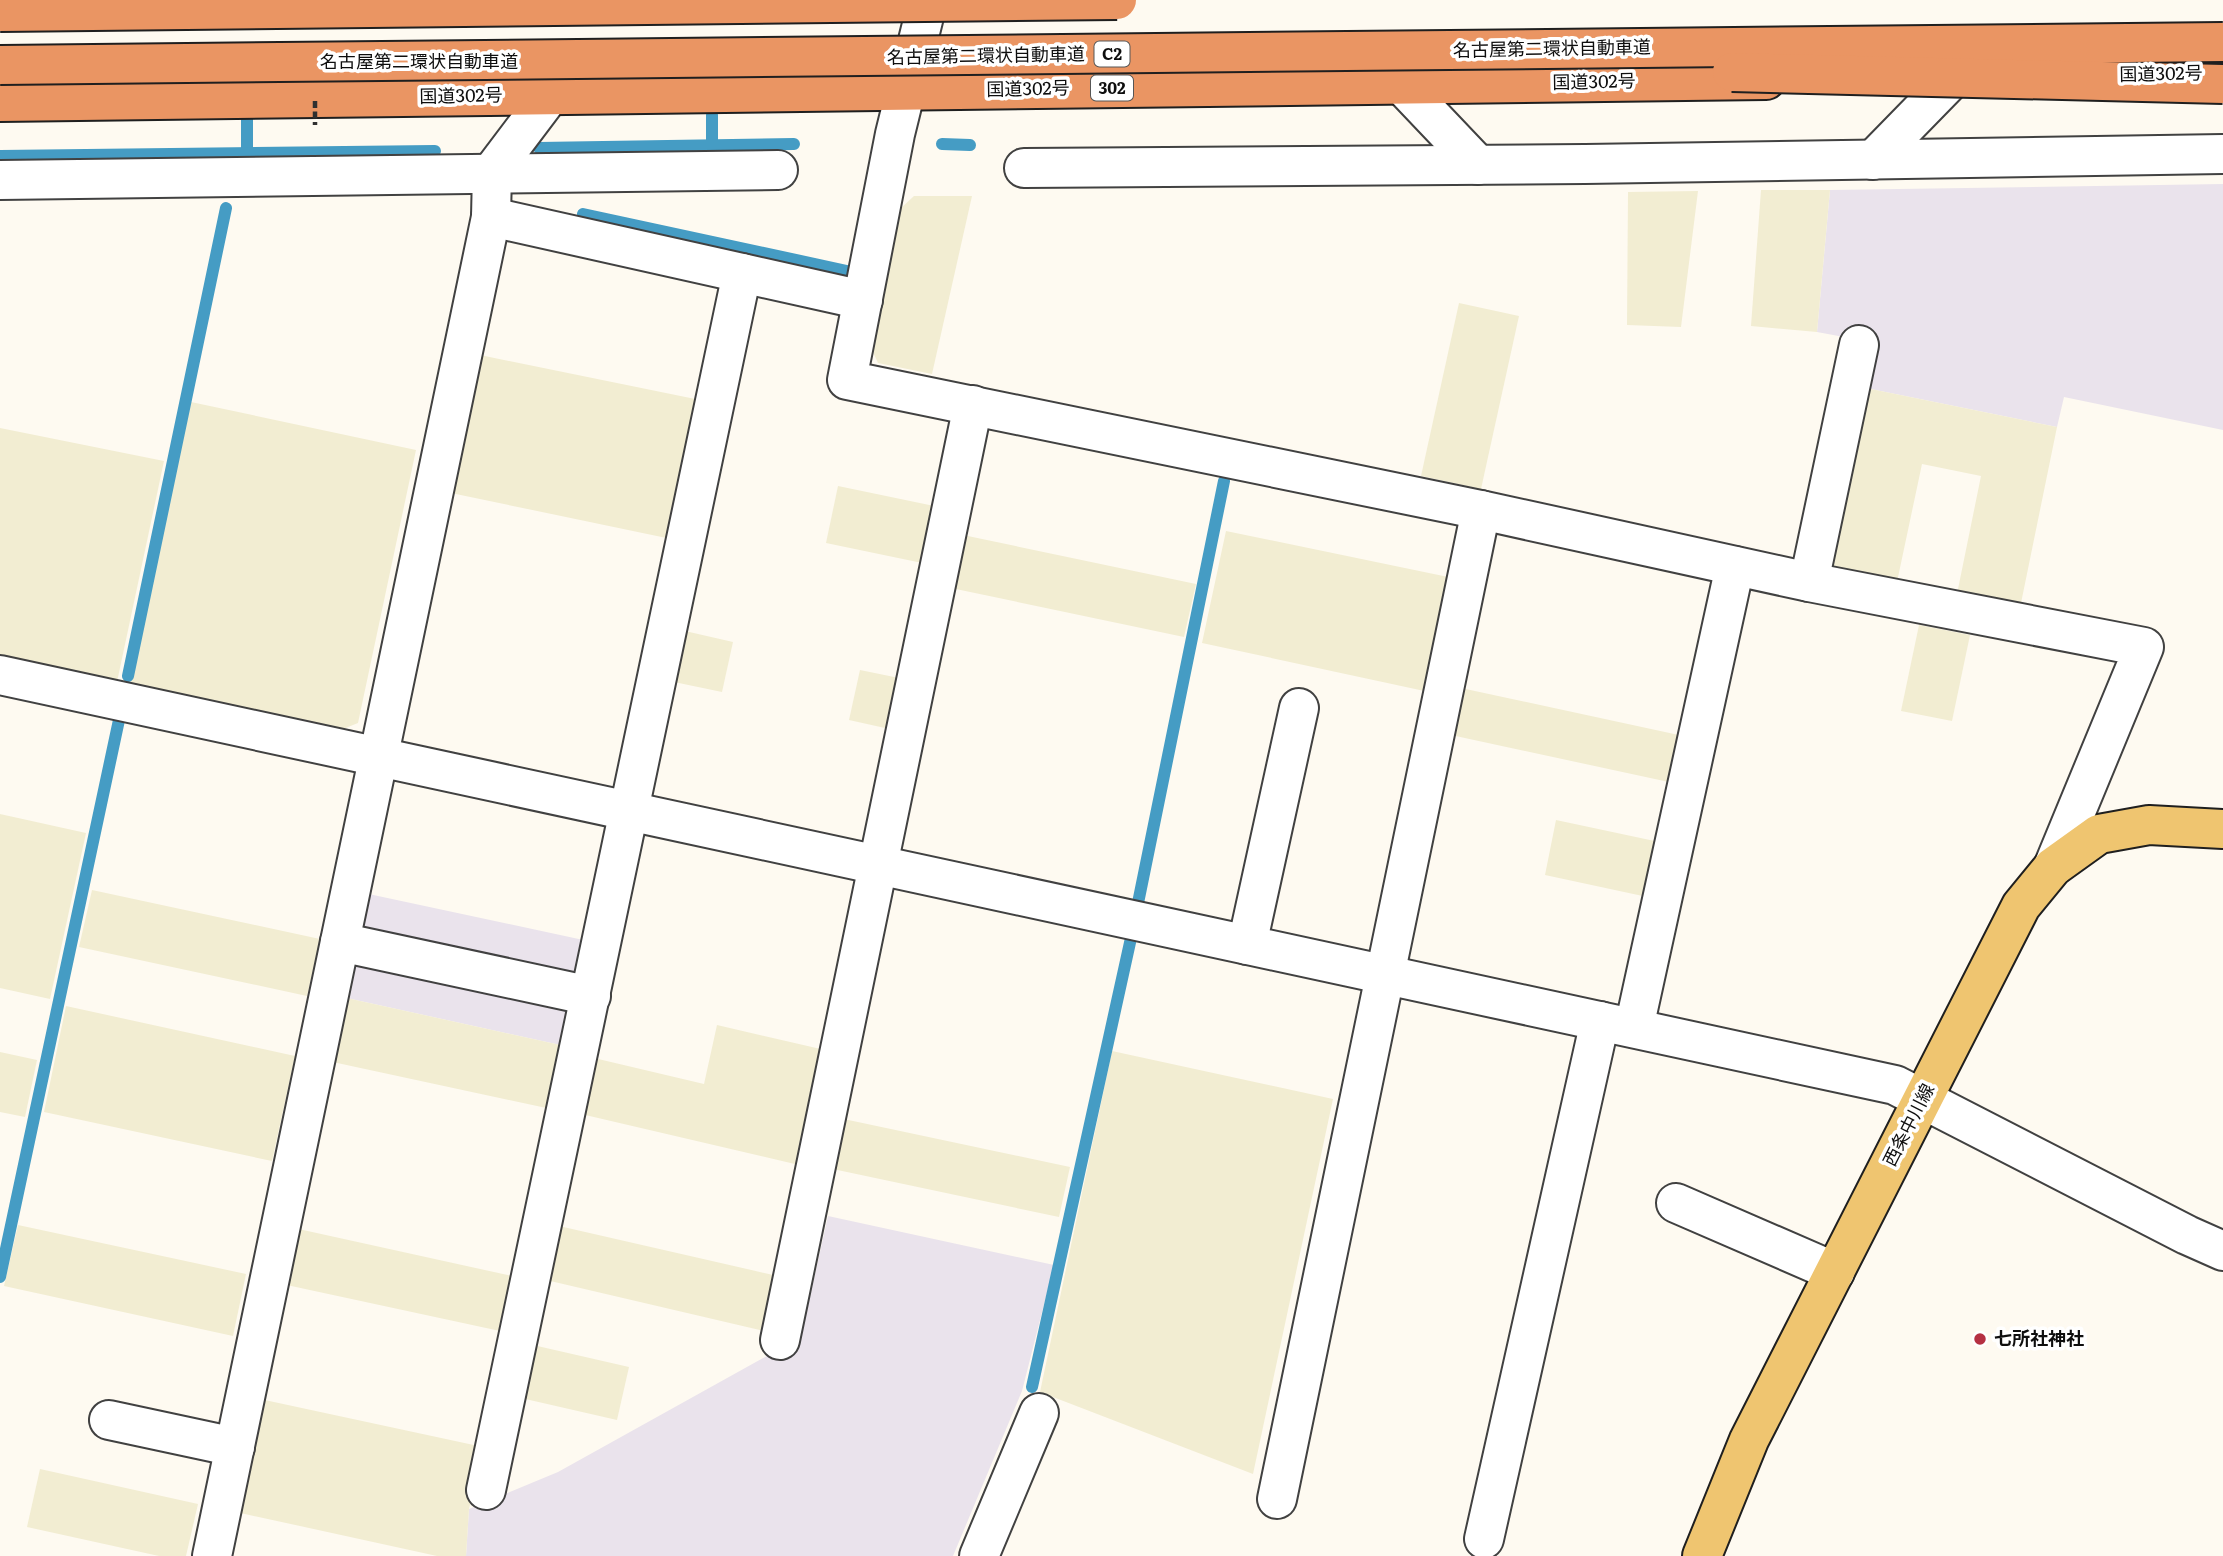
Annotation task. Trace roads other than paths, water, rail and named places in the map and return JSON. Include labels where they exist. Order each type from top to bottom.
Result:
[{"type":"highway","points":[[0,12],[1117,0]]},
{"type":"highway","name":"名古屋第二環状自動車道","points":[[0,65],[2223,42]]},
{"type":"highway","points":[[1259,52],[1467,66],[2223,84]]},
{"type":"highway","name":"国道302号","points":[[0,102],[2223,74]]},
{"type":"main road","name":"西条中川線","points":[[1702,1556],[1749,1440],[2021,906],[2053,867],[2099,834],[2149,825],[2223,829]]},
{"type":"street","points":[[928,0],[905,90],[847,380],[1481,510],[1809,582],[2144,647],[2053,867]]},
{"type":"street","points":[[1873,160],[1954,77]]},
{"type":"street","points":[[1402,85],[1478,165]]},
{"type":"street","points":[[212,1556],[491,217],[492,172],[550,95]]},
{"type":"street","points":[[1024,168],[1478,165],[2223,154]]},
{"type":"street","points":[[0,180],[778,170]]},
{"type":"street","points":[[491,217],[863,300]]},
{"type":"street","points":[[486,1490],[742,273]]},
{"type":"street","points":[[1809,582],[1859,345]]},
{"type":"street","points":[[780,1340],[973,405]]},
{"type":"street","points":[[1276,1499],[1481,510]]},
{"type":"street","points":[[1484,1539],[1735,566]]},
{"type":"street","points":[[0,675],[1895,1085],[2223,1251]]},
{"type":"street","points":[[1247,945],[1298,708]]},
{"type":"street","points":[[340,942],[591,996]]},
{"type":"street","points":[[1676,1203],[1835,1272]]},
{"type":"street","points":[[979,1556],[1039,1413]]},
{"type":"street","points":[[109,1420],[235,1447]]},
{"type":"waterway","points":[[247,113],[247,153]]},
{"type":"waterway","points":[[712,115],[712,145]]},
{"type":"waterway","points":[[539,148],[794,144]]},
{"type":"waterway","points":[[942,144],[970,145]]},
{"type":"waterway","points":[[0,156],[435,151]]},
{"type":"waterway","points":[[128,676],[226,208]]},
{"type":"waterway","points":[[583,214],[847,271]]},
{"type":"waterway","points":[[1138,903],[1224,481]]},
{"type":"waterway","points":[[0,1277],[119,720]]},
{"type":"waterway","points":[[1032,1387],[1131,938]]},
{"type":"place","name":"七所社神社","points":[[1980,1339]]}]
